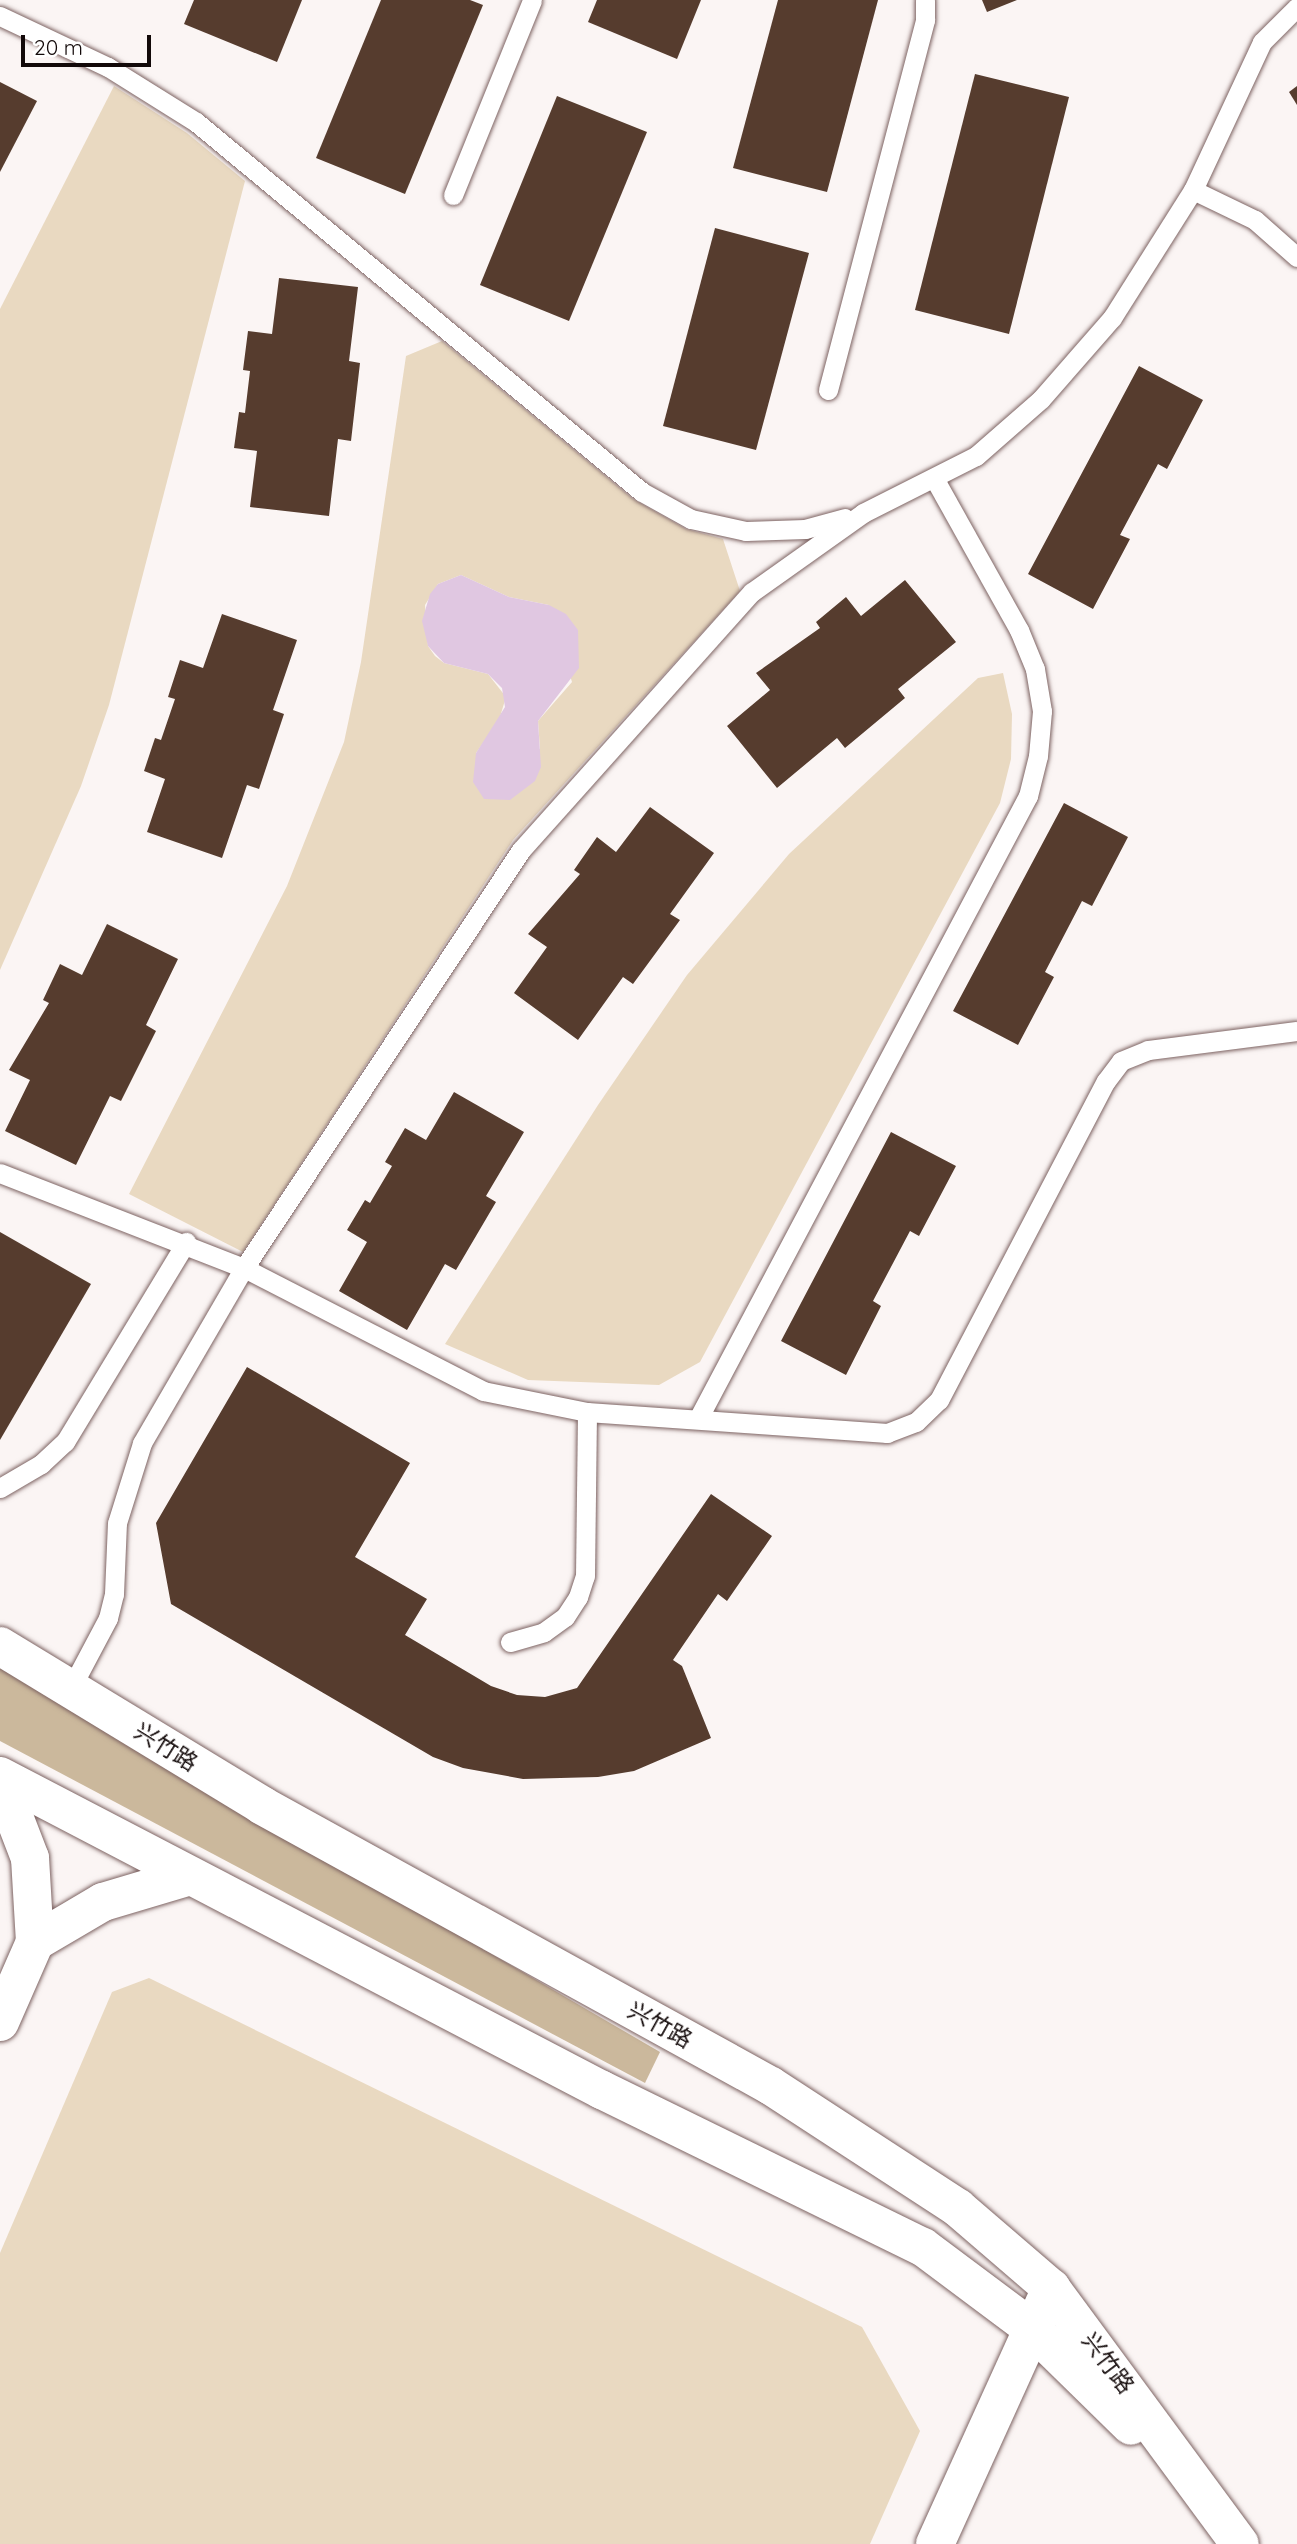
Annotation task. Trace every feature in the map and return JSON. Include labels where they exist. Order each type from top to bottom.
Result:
[{"type":"street","name":"兴竹路","points":[[0,1646],[261,1805],[771,2086],[958,2208],[1051,2288],[1232,2531]]},
{"type":"street","name":"兴竹路","points":[[0,1778],[602,2090],[923,2247],[1031,2327],[1232,2531]]},
{"type":"street","points":[[0,1778],[30,1858],[35,1942],[0,2022]]},
{"type":"street","points":[[35,1942],[103,1902],[190,1876]]},
{"type":"street","points":[[935,2544],[1031,2327],[1051,2288]]},
{"type":"lane","points":[[453,195],[532,0]]},
{"type":"lane","points":[[828,390],[925,20],[925,0]]},
{"type":"lane","points":[[0,16],[117,72],[196,122],[642,492],[691,519],[746,531],[805,529],[863,513],[935,480],[976,456],[1041,399],[1112,318],[1193,190],[1262,42],[1297,8]]},
{"type":"lane","points":[[1193,190],[1255,220],[1297,257]]},
{"type":"lane","points":[[699,1417],[1028,796],[1035,769],[1042,711],[1035,669],[1019,630],[935,480]]},
{"type":"lane","points":[[71,1688],[108,1618],[114,1594],[117,1523],[142,1443],[244,1268],[521,850],[752,592],[863,513]]},
{"type":"lane","points":[[0,1173],[186,1242],[244,1268],[483,1391],[587,1412],[699,1417],[887,1433],[916,1422],[939,1400],[1106,1081],[1121,1060],[1148,1050],[1297,1031]]},
{"type":"lane","points":[[0,1488],[41,1464],[65,1442],[186,1242]]},
{"type":"lane","points":[[510,1642],[544,1632],[565,1617],[579,1597],[585,1576],[587,1412]]},
{"type":"shaded area","points":[[114,86],[187,133],[245,181],[109,705],[81,786],[0,970],[0,309]]},
{"type":"shaded area","points":[[442,341],[633,499],[686,529],[723,539],[740,591],[513,840],[243,1252],[129,1194],[287,886],[344,742],[361,662],[406,356]],"holes":[[[461,575],[509,597],[549,605],[572,682],[538,721],[540,749],[476,753],[499,720],[506,697],[488,674],[444,663],[435,656],[428,646],[425,605],[438,584]]]},
{"type":"shaded area","points":[[461,575],[509,597],[549,605],[566,614],[578,630],[579,668],[538,721],[541,767],[535,781],[510,800],[484,799],[473,782],[476,753],[505,707],[502,688],[488,674],[444,663],[428,646],[422,621],[430,594],[438,584]]},
{"type":"shaded area","points":[[1003,673],[1012,714],[1011,759],[1000,803],[700,1362],[659,1385],[528,1380],[445,1344],[598,1105],[687,975],[789,854],[978,678]]},
{"type":"shaded area","points":[[0,1668],[660,2052],[645,2083],[0,1741]]},
{"type":"shaded area","points":[[149,1978],[862,2327],[920,2431],[870,2544],[0,2544],[0,2253],[112,1992]]},
{"type":"building","points":[[194,0],[302,0],[277,62],[184,24]]},
{"type":"building","points":[[381,0],[470,0],[483,5],[405,194],[316,158]]},
{"type":"building","points":[[597,0],[701,0],[677,59],[588,22]]},
{"type":"building","points":[[778,0],[878,0],[827,192],[733,168]]},
{"type":"building","points":[[982,0],[1017,0],[987,12]]},
{"type":"building","points":[[975,74],[1069,97],[1009,334],[915,310]]},
{"type":"building","points":[[0,82],[37,101],[0,172]]},
{"type":"building","points":[[1297,86],[1297,105],[1289,92]]},
{"type":"building","points":[[557,96],[647,132],[569,321],[480,285]]},
{"type":"building","points":[[715,228],[809,253],[756,450],[663,426]]},
{"type":"building","points":[[279,278],[358,287],[349,361],[360,363],[351,441],[338,439],[329,516],[250,507],[257,451],[234,448],[239,412],[245,413],[250,371],[243,370],[248,331],[272,334]]},
{"type":"building","points":[[1139,366],[1203,400],[1167,469],[1158,464],[1120,535],[1130,539],[1093,609],[1028,574]]},
{"type":"building","points":[[905,580],[956,642],[898,689],[905,698],[845,748],[837,738],[777,788],[727,726],[770,690],[756,673],[820,628],[816,622],[846,597],[861,616]]},
{"type":"building","points":[[222,614],[297,640],[273,710],[284,714],[259,789],[247,785],[222,858],[147,832],[165,779],[144,771],[155,738],[161,740],[175,699],[168,697],[180,660],[203,668]]},
{"type":"building","points":[[1064,803],[1128,837],[1092,906],[1082,901],[1045,972],[1054,977],[1018,1045],[953,1011]]},
{"type":"building","points":[[650,807],[714,853],[670,914],[680,920],[633,984],[623,977],[578,1040],[514,993],[547,947],[528,934],[580,874],[574,870],[597,837],[616,852]]},
{"type":"building","points":[[107,924],[178,959],[146,1025],[156,1031],[121,1101],[110,1096],[76,1165],[5,1131],[30,1080],[9,1070],[49,1003],[43,1000],[60,964],[82,975]]},
{"type":"building","points":[[454,1092],[524,1132],[486,1196],[496,1202],[456,1270],[445,1264],[407,1330],[339,1291],[367,1242],[347,1230],[365,1200],[370,1203],[392,1166],[385,1162],[405,1128],[426,1140]]},
{"type":"building","points":[[891,1132],[956,1166],[919,1236],[910,1231],[873,1301],[881,1306],[846,1375],[781,1341]]},
{"type":"building","points":[[0,1232],[91,1284],[0,1440]]},
{"type":"building","points":[[247,1367],[410,1463],[355,1557],[427,1599],[405,1635],[491,1686],[517,1695],[545,1697],[577,1688],[711,1494],[772,1536],[727,1601],[718,1594],[673,1660],[682,1666],[711,1738],[634,1771],[598,1777],[523,1779],[463,1768],[433,1757],[171,1604],[156,1523]]}]
